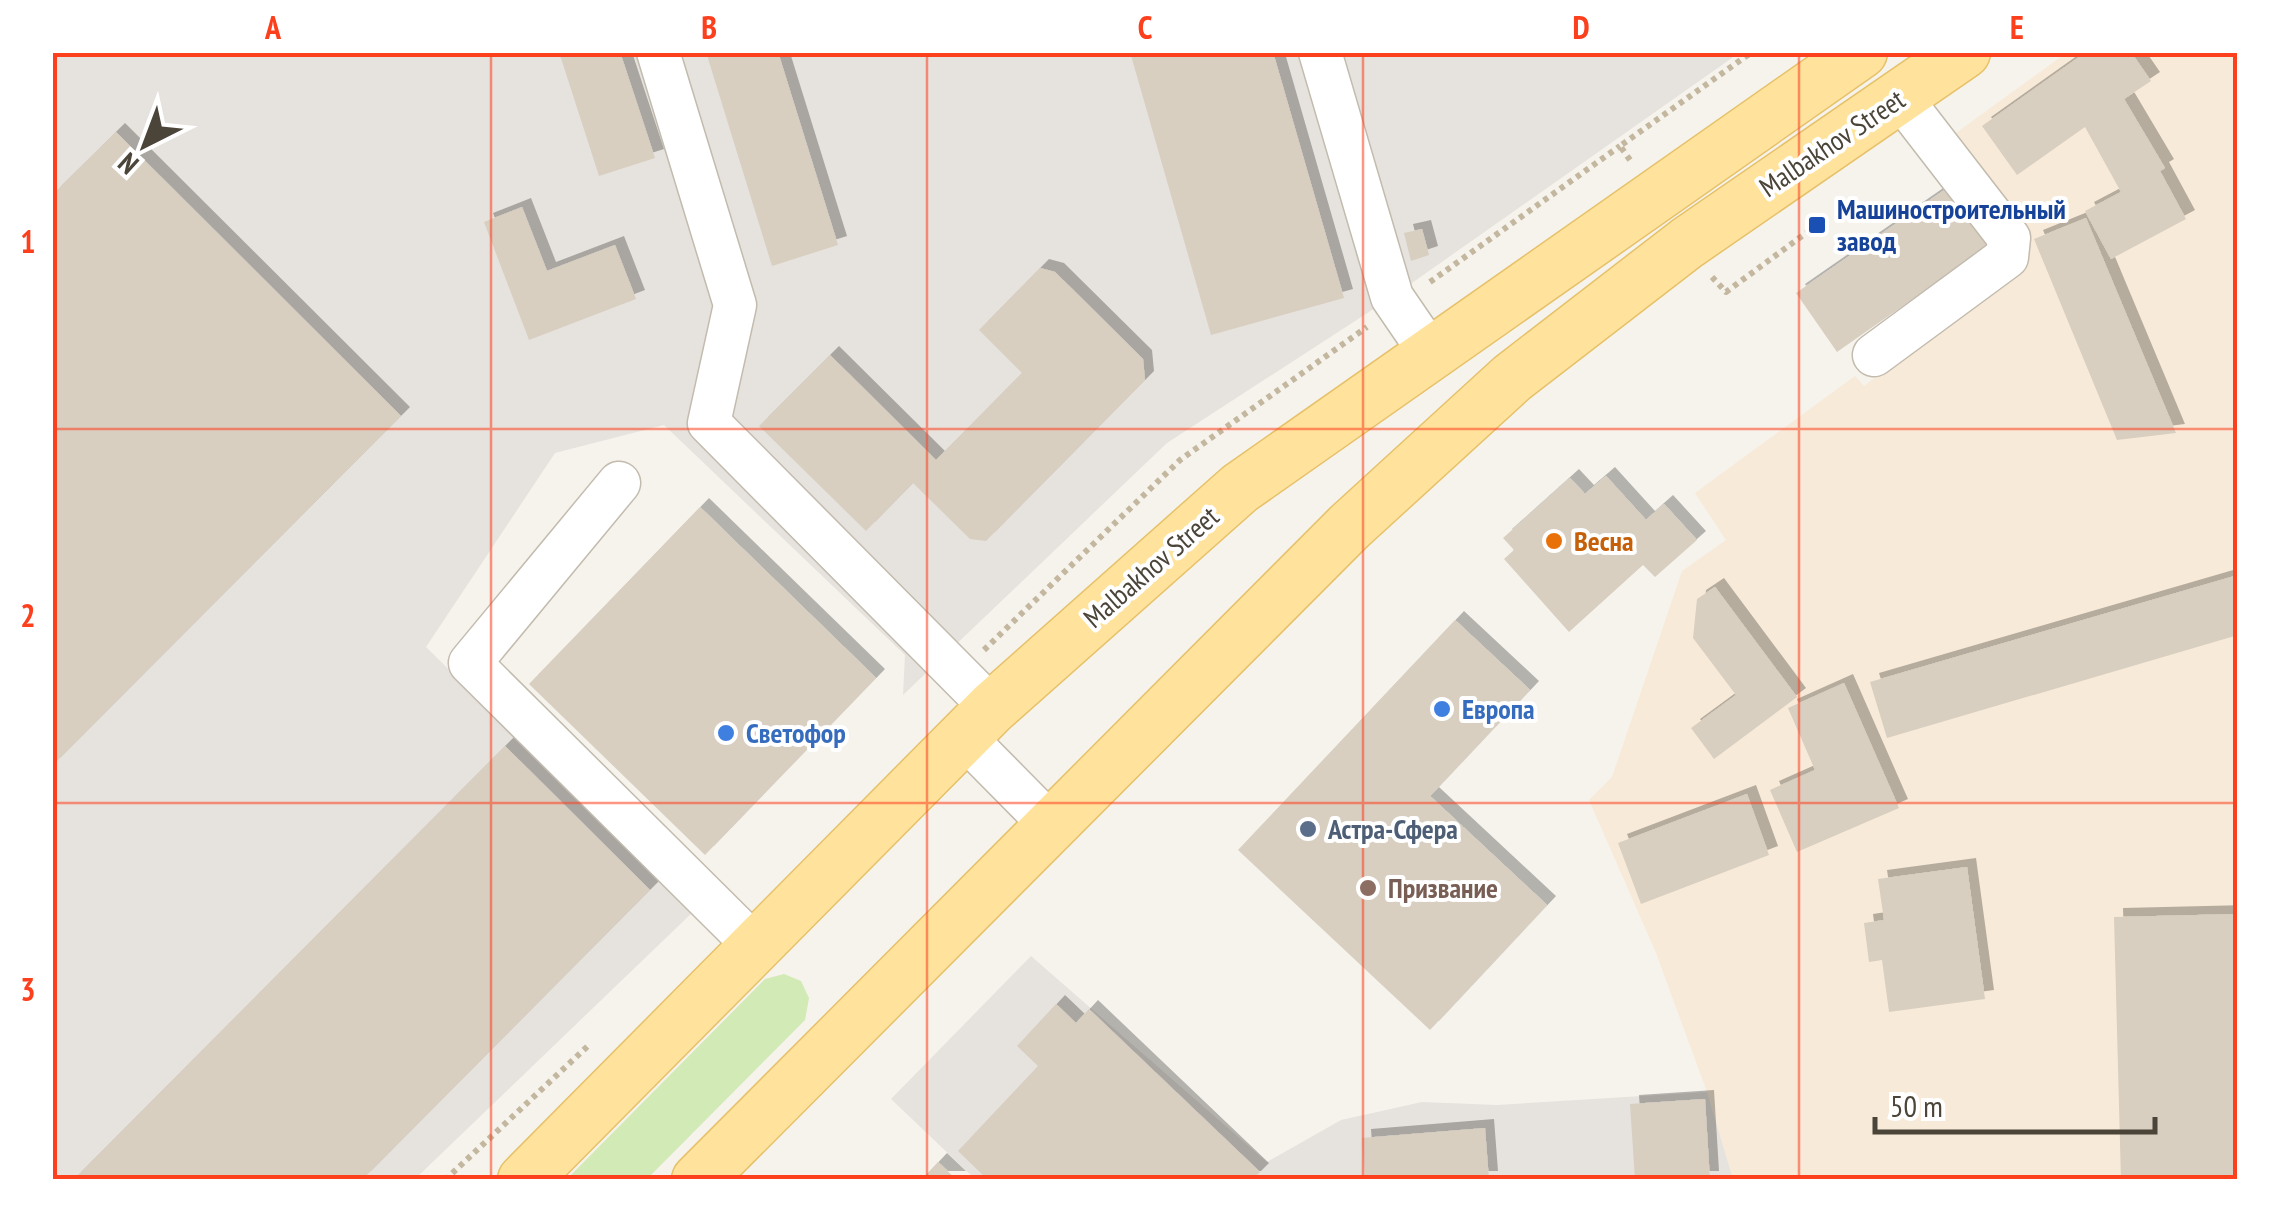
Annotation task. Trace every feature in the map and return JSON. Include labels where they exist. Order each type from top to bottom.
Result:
[{"type":"main road","name":"Malbakhov Street","points":[[524,1180],[977,722],[1240,488],[1861,52]]},
{"type":"main road","name":"Malbakhov Street","points":[[698,1180],[1349,527],[1512,378],[1687,243],[1964,52]]},
{"type":"lane","points":[[658,52],[735,306],[709,423],[977,722],[1052,825]]},
{"type":"lane","points":[[1320,52],[1392,297],[1431,354]]},
{"type":"lane","points":[[1874,355],[2007,257],[2010,238],[1900,97]]},
{"type":"lane","points":[[619,483],[470,663],[755,946]]},
{"type":"path","points":[[1638,171],[1620,146],[1752,52]]},
{"type":"path","points":[[1703,266],[1726,292],[1817,226]]},
{"type":"shaded area","points":[[52,53],[1739,53],[1392,297],[1167,443],[903,695],[905,655],[664,425],[555,453],[426,647],[695,910],[414,1180],[53,1179]]},
{"type":"shaded area","points":[[2066,53],[2237,53],[2237,1179],[1733,1179],[1707,1092],[1656,953],[1589,800],[1612,777],[1682,571],[1726,540],[1695,493],[1855,376],[1864,386],[2017,270],[2021,229],[1956,133]]},
{"type":"shaded area","points":[[1031,956],[1267,1162],[1341,1120],[1422,1102],[1497,1105],[1707,1092],[1733,1179],[975,1179],[891,1099]]},
{"type":"green space","points":[[784,974],[801,981],[809,998],[805,1020],[647,1179],[567,1179],[765,979]]},
{"type":"building","points":[[559,52],[620,52],[655,158],[599,176]]},
{"type":"building","points":[[706,52],[778,52],[838,245],[772,266]]},
{"type":"building","points":[[1130,52],[1273,52],[1344,298],[1211,335]]},
{"type":"building","points":[[2086,52],[2131,52],[2151,81],[2124,99],[2165,168],[2160,171],[2186,219],[2111,259],[2085,211],[2121,192],[2085,127],[2017,175],[1982,126]]},
{"type":"building","points":[[116,132],[401,416],[52,766],[52,195]]},
{"type":"building","points":[[1953,184],[1994,242],[1837,352],[1796,293]]},
{"type":"building","points":[[522,207],[547,271],[615,245],[636,299],[529,340],[484,222]]},
{"type":"building","points":[[2086,218],[2176,433],[2117,440],[2034,239]]},
{"type":"building","points":[[1422,229],[1429,255],[1411,261],[1404,233]]},
{"type":"building","points":[[1040,268],[1055,272],[1143,359],[1145,380],[986,541],[970,539],[913,483],[866,531],[759,426],[830,355],[936,460],[1022,373],[979,330]]},
{"type":"building","points":[[1606,476],[1646,520],[1664,504],[1697,540],[1655,577],[1643,565],[1569,632],[1504,559],[1514,550],[1503,538],[1570,478],[1585,494]]},
{"type":"building","points":[[700,507],[876,678],[705,855],[529,684]]},
{"type":"building","points":[[2238,575],[2238,635],[1887,738],[1870,682]]},
{"type":"building","points":[[1715,587],[1797,697],[1714,759],[1691,728],[1736,695],[1693,638],[1697,599]]},
{"type":"building","points":[[1455,620],[1530,690],[1430,796],[1547,905],[1430,1030],[1238,850]]},
{"type":"building","points":[[1844,683],[1899,808],[1797,852],[1770,790],[1815,770],[1788,708]]},
{"type":"building","points":[[505,746],[650,890],[362,1180],[73,1180]]},
{"type":"building","points":[[1747,794],[1769,855],[1641,904],[1618,843]]},
{"type":"building","points":[[1967,867],[1985,999],[1889,1012],[1882,960],[1869,962],[1864,923],[1884,920],[1878,879]]},
{"type":"building","points":[[2238,914],[2238,1180],[2121,1180],[2114,917]]},
{"type":"building","points":[[1056,1004],[1076,1023],[1089,1009],[1260,1172],[1252,1180],[988,1180],[958,1151],[1038,1066],[1017,1046]]},
{"type":"building","points":[[1705,1099],[1710,1180],[1635,1180],[1630,1104]]},
{"type":"building","points":[[1485,1128],[1489,1180],[1365,1180],[1362,1138]]},
{"type":"building","points":[[938,1162],[957,1180],[921,1180]]},
{"type":"place","name":"Машиностроительный завод","points":[[1817,225]]},
{"type":"place","name":"Весна","points":[[1554,541]]},
{"type":"place","name":"Европа","points":[[1442,709]]},
{"type":"place","name":"Светофор","points":[[726,733]]},
{"type":"place","name":"Астра-Сфера","points":[[1308,829]]},
{"type":"place","name":"Призвание","points":[[1368,888]]}]
